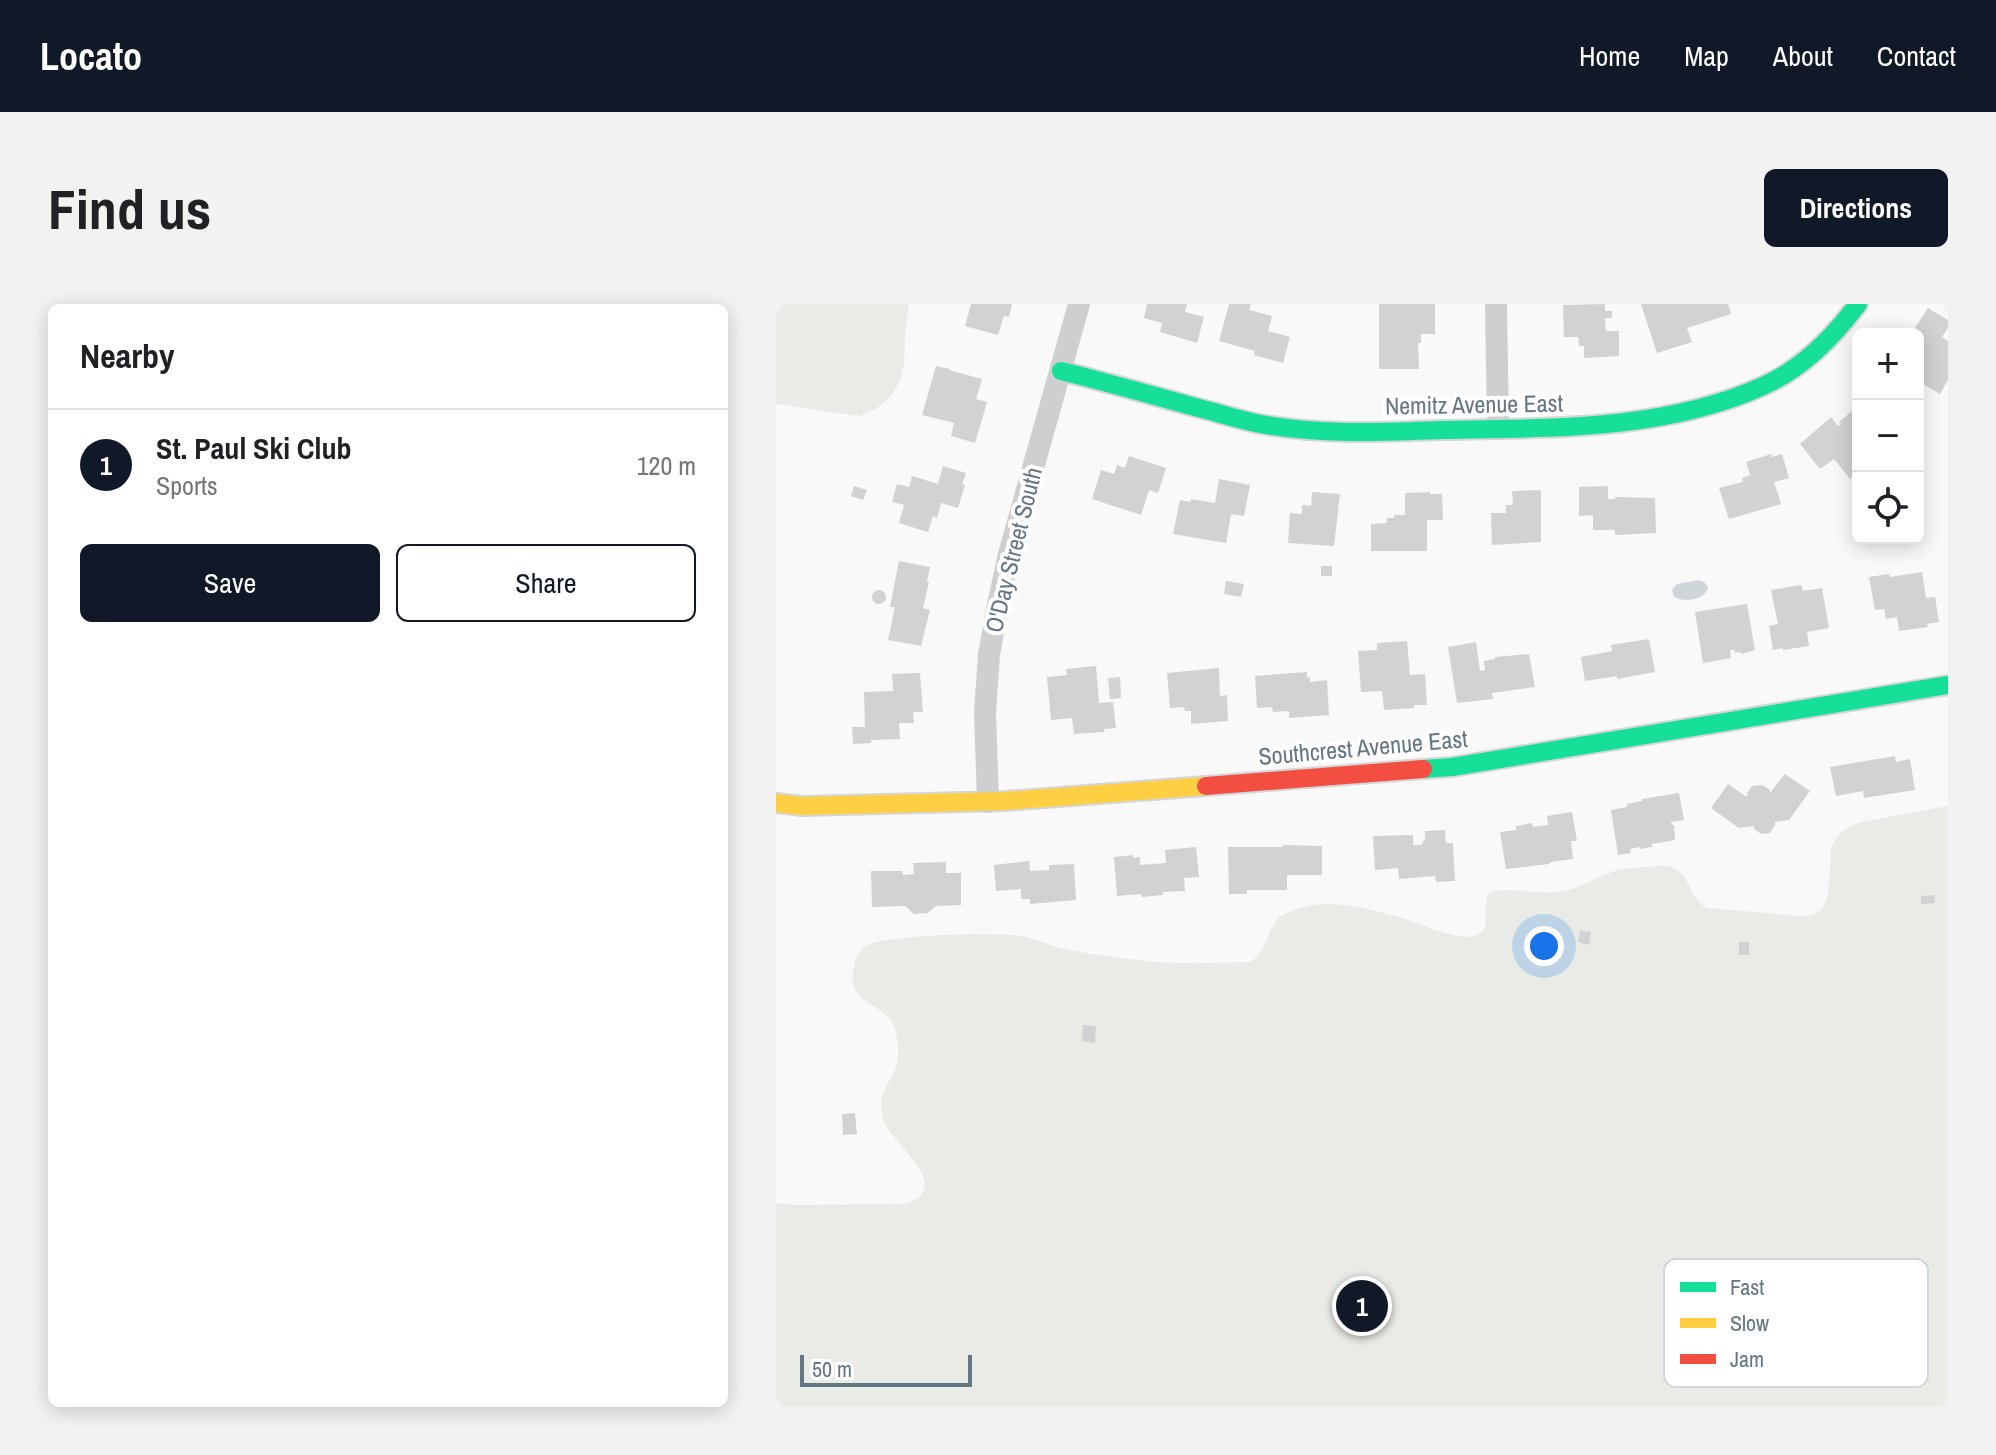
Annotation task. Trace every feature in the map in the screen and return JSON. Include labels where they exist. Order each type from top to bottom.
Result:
[{"type":"street","name":"O'Day Street South","points":[[988,802],[985,712],[989,655],[997,609],[1012,543],[1079,304]]},
{"type":"street","points":[[1496,304],[1498,429]]},
{"type":"street","name":"Nemitz Avenue East","points":[[1061,371],[1237,418],[1293,429],[1565,427],[1623,422],[1693,410],[1727,401],[1766,385],[1799,366],[1829,339],[1858,304]]},
{"type":"street","name":"Southcrest Avenue East","points":[[776,803],[802,806],[988,802],[1463,766],[1948,685]]},
{"type":"shaded area","points":[[776,304],[909,304],[903,372],[890,396],[876,409],[858,416],[776,404]]},
{"type":"shaded area","points":[[1699,580],[1708,587],[1703,595],[1689,600],[1674,597],[1672,590],[1677,584]]},
{"type":"shaded area","points":[[1948,806],[1948,1407],[776,1407],[776,1203],[905,1204],[920,1197],[925,1187],[916,1164],[883,1119],[881,1101],[895,1070],[898,1043],[892,1022],[855,989],[855,963],[866,946],[917,937],[1010,935],[1075,951],[1144,961],[1250,962],[1259,954],[1278,918],[1309,906],[1335,904],[1357,907],[1452,935],[1473,936],[1484,930],[1490,892],[1558,892],[1619,870],[1658,866],[1678,870],[1697,899],[1707,908],[1810,916],[1819,912],[1826,900],[1831,849],[1836,839],[1843,831],[1862,822]]},
{"type":"building","points":[[971,304],[1012,304],[1009,317],[1004,316],[998,335],[965,326]]},
{"type":"building","points":[[1147,304],[1187,304],[1185,312],[1204,317],[1197,343],[1160,332],[1162,323],[1144,318]]},
{"type":"building","points":[[1229,304],[1251,304],[1249,310],[1272,316],[1268,331],[1290,337],[1283,363],[1219,341]]},
{"type":"building","points":[[1379,304],[1435,304],[1435,334],[1421,334],[1421,343],[1418,343],[1419,369],[1379,369]]},
{"type":"building","points":[[1605,304],[1605,311],[1612,311],[1612,318],[1605,318],[1606,331],[1619,331],[1619,356],[1584,358],[1584,346],[1579,346],[1578,337],[1564,337],[1563,305]]},
{"type":"building","points":[[1641,304],[1728,304],[1731,314],[1687,328],[1692,342],[1657,353]]},
{"type":"building","points":[[1928,308],[1948,320],[1948,328],[1942,337],[1948,341],[1948,380],[1940,394],[1924,385],[1924,328],[1915,328]]},
{"type":"building","points":[[936,366],[982,379],[976,399],[987,402],[975,443],[951,436],[954,423],[922,415]]},
{"type":"building","points":[[1852,411],[1850,479],[1834,459],[1820,469],[1800,444],[1831,417],[1838,426],[1841,424],[1839,422]]},
{"type":"building","points":[[1771,454],[1772,457],[1782,454],[1789,478],[1774,482],[1781,504],[1729,519],[1719,488],[1743,482],[1742,478],[1750,475],[1746,462]]},
{"type":"building","points":[[1129,456],[1166,468],[1158,493],[1149,490],[1141,515],[1092,499],[1101,470],[1114,474],[1117,465],[1125,468]]},
{"type":"building","points":[[943,466],[966,473],[958,508],[941,503],[937,518],[933,516],[928,532],[899,523],[904,505],[892,502],[897,484],[909,487],[912,476],[938,484]]},
{"type":"building","points":[[1219,479],[1250,485],[1244,516],[1231,514],[1226,543],[1173,534],[1180,500],[1215,503]]},
{"type":"building","points":[[854,486],[867,490],[863,500],[851,496]]},
{"type":"building","points":[[1608,486],[1608,499],[1655,498],[1656,533],[1615,535],[1615,530],[1593,530],[1593,515],[1579,516],[1579,487]]},
{"type":"building","points":[[1541,490],[1541,542],[1492,545],[1491,513],[1506,513],[1506,505],[1513,505],[1512,491]]},
{"type":"building","points":[[1312,492],[1340,494],[1334,546],[1288,543],[1290,513],[1302,514],[1302,505],[1311,506]]},
{"type":"building","points":[[1405,493],[1442,494],[1443,520],[1427,520],[1427,551],[1371,551],[1371,524],[1387,523],[1387,518],[1405,515]]},
{"type":"building","points":[[899,561],[930,567],[923,608],[930,610],[921,646],[888,640],[895,607],[890,607]]},
{"type":"building","points":[[1321,566],[1332,566],[1332,576],[1321,576]]},
{"type":"building","points":[[1922,572],[1926,598],[1935,597],[1939,622],[1927,624],[1928,627],[1899,631],[1897,617],[1886,619],[1884,609],[1875,610],[1869,577]]},
{"type":"building","points":[[1226,581],[1244,584],[1241,597],[1224,594]]},
{"type":"building","points":[[1801,585],[1803,591],[1822,588],[1829,628],[1807,632],[1809,646],[1773,650],[1769,626],[1778,624],[1771,590]]},
{"type":"building","points":[[879,590],[886,597],[879,604],[872,597]]},
{"type":"building","points":[[1747,604],[1755,650],[1742,654],[1730,650],[1731,658],[1703,663],[1695,612]]},
{"type":"building","points":[[1649,639],[1655,672],[1585,681],[1581,657],[1612,651],[1611,645]]},
{"type":"building","points":[[1407,641],[1410,675],[1425,674],[1427,705],[1384,710],[1382,691],[1361,692],[1358,651],[1377,650],[1377,643]]},
{"type":"building","points":[[1476,642],[1480,671],[1485,670],[1484,661],[1495,657],[1529,654],[1535,687],[1492,693],[1493,699],[1457,703],[1448,647]]},
{"type":"building","points":[[1096,666],[1099,703],[1113,702],[1116,728],[1074,734],[1072,718],[1051,720],[1047,677],[1067,675],[1066,669]]},
{"type":"building","points":[[1219,668],[1220,696],[1227,695],[1228,721],[1191,724],[1191,711],[1185,711],[1184,707],[1170,708],[1167,673]]},
{"type":"building","points":[[1307,672],[1310,682],[1327,680],[1329,715],[1289,718],[1289,711],[1273,712],[1272,707],[1257,708],[1255,676]]},
{"type":"building","points":[[920,673],[923,712],[913,712],[914,723],[899,723],[900,739],[853,744],[852,727],[865,727],[864,692],[893,691],[892,674]]},
{"type":"building","points":[[1120,677],[1121,698],[1110,699],[1108,678]]},
{"type":"building","points":[[1895,756],[1896,762],[1910,759],[1915,790],[1864,798],[1863,791],[1836,796],[1830,767]]},
{"type":"building","points":[[1785,774],[1810,791],[1789,820],[1775,822],[1770,833],[1761,834],[1753,826],[1739,828],[1711,808],[1728,784],[1745,796],[1748,796],[1752,786],[1762,785],[1770,793]]},
{"type":"building","points":[[1679,793],[1684,820],[1671,822],[1675,840],[1630,849],[1631,853],[1618,855],[1611,810],[1627,807],[1627,804],[1642,799]]},
{"type":"building","points":[[1572,812],[1577,841],[1571,841],[1573,859],[1506,869],[1500,832],[1516,830],[1516,826],[1532,823],[1533,827],[1548,825],[1547,816]]},
{"type":"building","points":[[1445,830],[1446,843],[1453,843],[1455,881],[1436,882],[1435,876],[1399,879],[1398,868],[1375,870],[1373,836],[1413,835],[1413,845],[1421,845],[1425,831]]},
{"type":"building","points":[[1322,846],[1322,875],[1287,875],[1287,890],[1247,890],[1247,894],[1229,894],[1228,847]]},
{"type":"building","points":[[1196,847],[1199,877],[1184,878],[1185,891],[1142,897],[1141,894],[1117,896],[1114,857],[1140,857],[1140,865],[1166,863],[1165,850]]},
{"type":"building","points":[[1029,861],[1030,871],[1049,870],[1049,865],[1074,864],[1076,900],[1030,904],[1030,899],[1021,899],[1021,889],[996,891],[994,865]]},
{"type":"building","points":[[946,862],[946,873],[961,873],[961,905],[936,906],[928,913],[914,914],[905,906],[872,907],[871,871],[914,874],[913,863]]},
{"type":"building","points":[[1934,895],[1935,903],[1921,904],[1921,896]]},
{"type":"building","points":[[1580,930],[1591,932],[1589,945],[1578,942]]},
{"type":"building","points":[[1739,942],[1749,942],[1749,955],[1739,955]]},
{"type":"building","points":[[1083,1025],[1096,1026],[1095,1043],[1082,1041]]},
{"type":"building","points":[[855,1113],[857,1134],[843,1135],[842,1114]]},
{"type":"traffic: fast","points":[[1061,371],[1239,419],[1288,428],[1375,432],[1605,424],[1686,412],[1725,401],[1778,379],[1816,351],[1858,304]]},
{"type":"traffic: fast","points":[[1423,769],[1452,767],[1948,685]]},
{"type":"traffic: slow","points":[[776,803],[802,806],[1005,801],[1206,786]]},
{"type":"traffic: jam","points":[[1206,786],[1423,769]]},
{"type":"place","name":"St. Paul Ski Club","points":[[1362,1306]]}]
